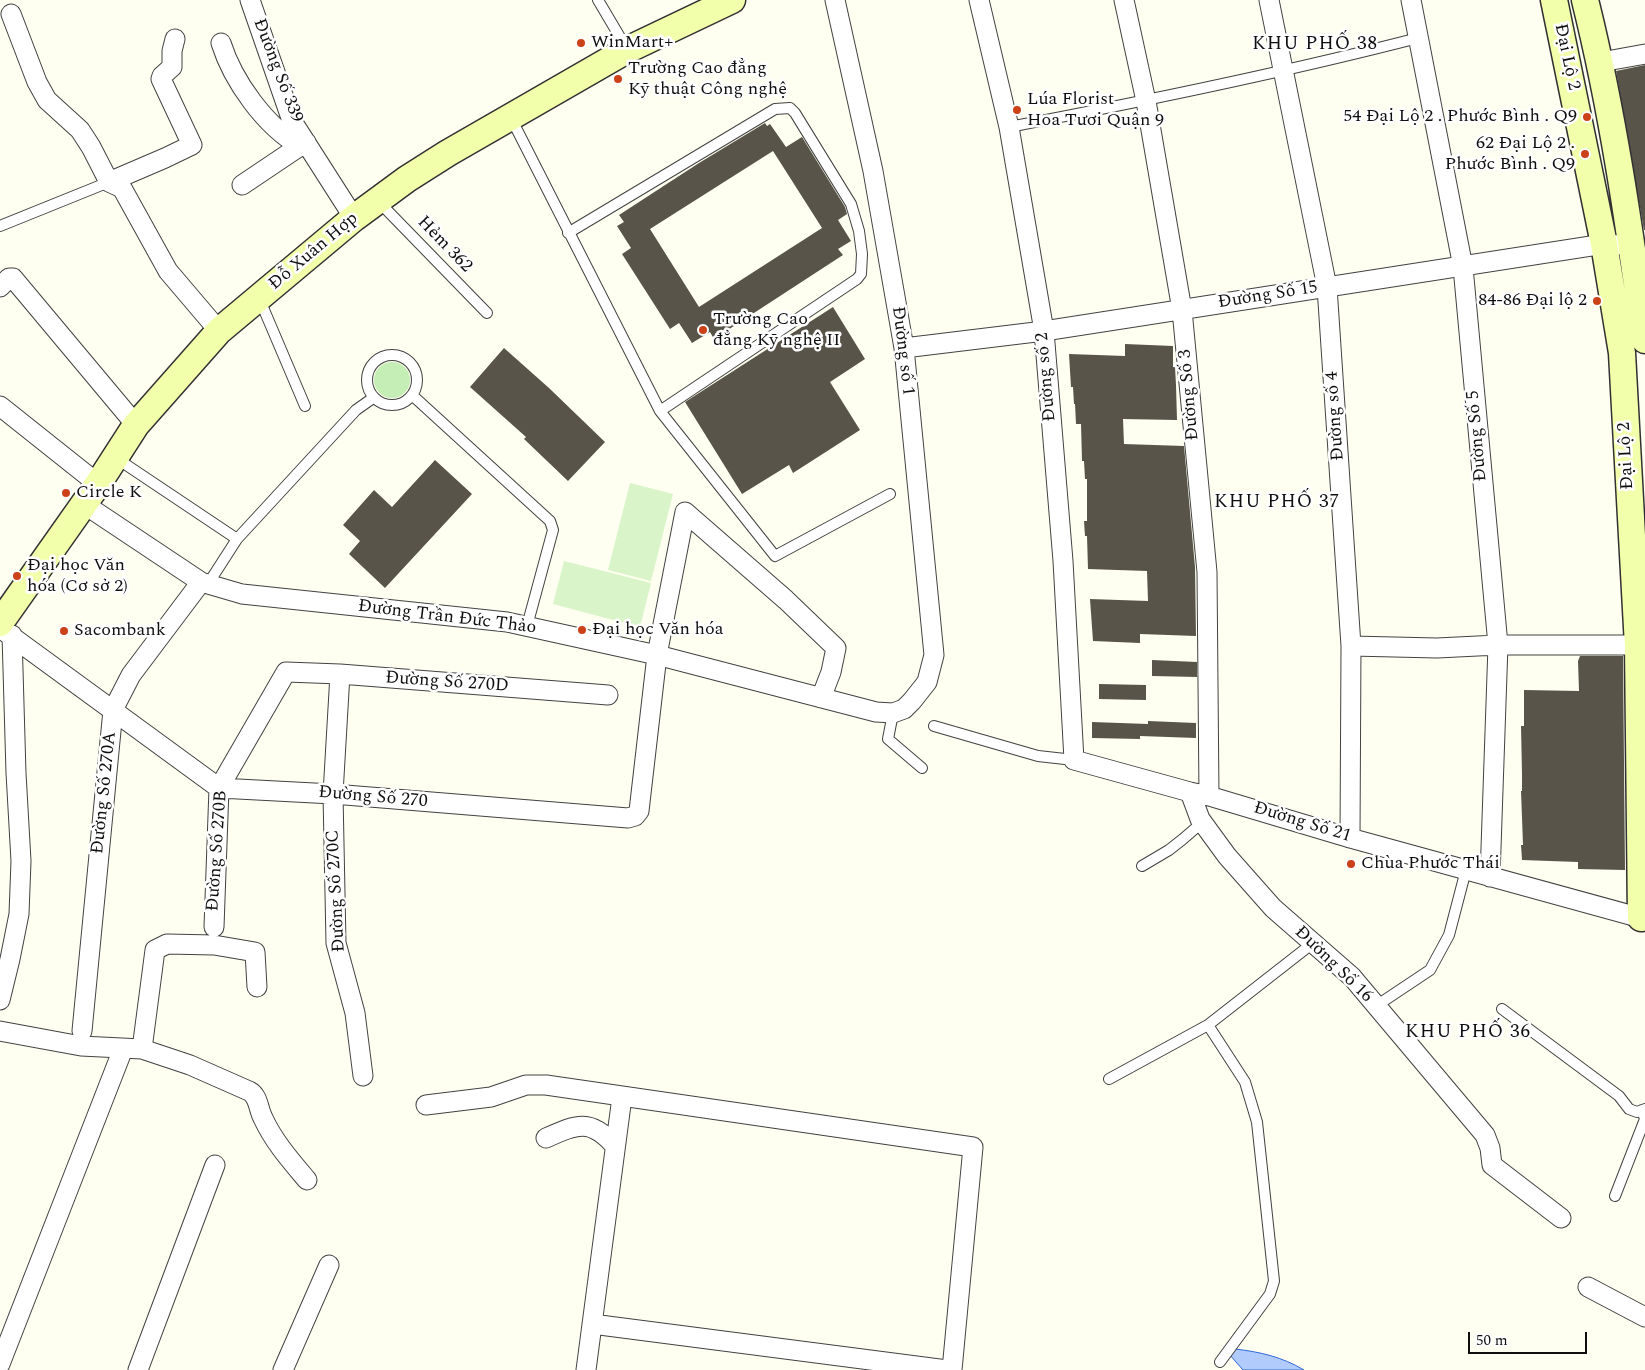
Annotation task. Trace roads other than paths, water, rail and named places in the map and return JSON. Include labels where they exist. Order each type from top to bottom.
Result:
[{"type":"street","name":"Đường Số 339","points":[[250,0],[292,120],[303,144],[354,218]]},
{"type":"street","name":"Đường số 1","points":[[835,0],[873,171],[904,348],[934,655],[928,682],[912,701],[894,713]]},
{"type":"street","name":"Đường số 2","points":[[979,0],[1009,127],[1044,331],[1063,561],[1074,760]]},
{"type":"street","name":"Đường Số 3","points":[[1124,0],[1146,101],[1182,310],[1207,572],[1209,796]]},
{"type":"street","name":"Đường số 4","points":[[1269,0],[1327,287],[1351,646],[1350,838]]},
{"type":"street","name":"Đường Số 5","points":[[1411,0],[1463,267],[1498,645],[1490,877]]},
{"type":"street","name":"Đại Lộ 2","points":[[1554,0],[1604,244],[1634,352],[1641,645],[1643,919]]},
{"type":"street","name":"Đại Lộ 2","points":[[1585,0],[1601,62],[1638,244],[1645,340]]},
{"type":"street","name":"Đỗ Xuân Hợp","points":[[4,629],[136,425],[219,331],[377,200],[448,153],[627,50],[722,2]]},
{"type":"street","points":[[11,14],[37,82],[47,100],[80,130],[91,146],[109,182],[122,188],[168,271],[219,331]]},
{"type":"street","points":[[109,182],[192,145],[161,79],[172,67],[172,51],[175,39]]},
{"type":"street","points":[[221,43],[237,77],[261,115],[286,138],[303,144]]},
{"type":"street","points":[[1601,62],[1645,54]]},
{"type":"street","points":[[242,185],[303,144]]},
{"type":"street","name":"Đường Số 15","points":[[904,348],[1044,331],[1604,244],[1638,244]]},
{"type":"street","points":[[0,287],[9,278],[13,278],[136,425]]},
{"type":"street","name":"Đường Trần Đức Thảo","points":[[0,406],[91,494],[204,583],[242,594],[498,621],[527,626],[657,655],[876,712],[894,713]]},
{"type":"street","points":[[657,655],[685,512],[786,600],[836,648],[831,672],[821,698]]},
{"type":"street","name":"Đường Số 270A","points":[[82,1031],[113,710],[131,675],[204,583]]},
{"type":"street","points":[[4,629],[220,788]]},
{"type":"street","points":[[0,1000],[3,976],[18,914],[21,861],[4,629]]},
{"type":"street","points":[[1351,646],[1437,648],[1498,645],[1641,645]]},
{"type":"street","name":"Đường Số 270","points":[[220,788],[333,794],[607,817],[635,816],[639,811],[657,655]]},
{"type":"street","name":"Đường Số 270D","points":[[286,672],[340,674],[608,695]]},
{"type":"street","name":"Đường Số 270B","points":[[214,927],[220,788],[286,672]]},
{"type":"street","name":"Đường Số 270C","points":[[340,674],[333,794],[336,943],[355,1013],[363,1076]]},
{"type":"street","name":"Đường Số 21","points":[[1074,760],[1209,796],[1350,838],[1643,919]]},
{"type":"street","name":"Đường Số 16","points":[[1190,792],[1200,819],[1227,856],[1273,908],[1352,977],[1486,1135],[1492,1165],[1561,1218]]},
{"type":"street","points":[[142,1050],[155,950],[167,944],[214,945],[255,952],[257,987]]},
{"type":"street","points":[[0,1032],[81,1046],[142,1050],[190,1065],[253,1092],[271,1133],[307,1180]]},
{"type":"street","points":[[0,1364],[123,1049]]},
{"type":"street","points":[[426,1106],[491,1097],[526,1085],[546,1085],[973,1147],[952,1370]]},
{"type":"street","points":[[586,1370],[622,1097]]},
{"type":"street","points":[[546,1138],[576,1126],[588,1126],[605,1135],[615,1146]]},
{"type":"street","points":[[138,1370],[215,1165]]},
{"type":"street","points":[[283,1370],[330,1265]]},
{"type":"street","points":[[1588,1287],[1645,1318]]},
{"type":"street","points":[[592,1324],[948,1370]]},
{"type":"lane","points":[[598,0],[627,50]]},
{"type":"lane","points":[[1009,127],[1146,101],[1284,71],[1418,38]]},
{"type":"lane","points":[[568,233],[775,109],[782,108],[790,108],[795,113],[851,204],[859,231],[862,254],[861,274],[857,280],[660,411]]},
{"type":"lane","points":[[510,118],[660,411],[775,556],[890,494]]},
{"type":"lane","points":[[0,226],[109,182]]},
{"type":"lane","name":"Hẻm 362","points":[[377,200],[487,312]]},
{"type":"lane","points":[[259,297],[305,406]]},
{"type":"lane","points":[[394,355],[410,362],[417,378],[416,387],[407,400],[393,406],[386,405],[373,398],[366,382],[367,373],[378,359],[394,355]]},
{"type":"lane","points":[[412,395],[550,521],[553,530],[527,626]]},
{"type":"lane","points":[[204,583],[236,538],[356,410],[373,398]]},
{"type":"lane","points":[[116,457],[236,538]]},
{"type":"lane","points":[[894,713],[888,739],[922,768]]},
{"type":"lane","points":[[934,726],[1038,756],[1074,760]]},
{"type":"lane","points":[[1142,866],[1169,850],[1198,826],[1200,819]]},
{"type":"lane","points":[[1376,1006],[1430,970],[1449,935],[1466,870]]},
{"type":"lane","points":[[1109,1079],[1208,1025],[1313,944]]},
{"type":"lane","points":[[1502,1009],[1619,1096],[1629,1109],[1637,1112],[1643,1110],[1645,1119],[1615,1196]]},
{"type":"lane","points":[[1208,1025],[1245,1082],[1257,1122],[1274,1281],[1270,1294],[1220,1362]]},
{"type":"water","points":[[1235,1349],[1271,1356],[1304,1370],[1243,1370],[1229,1354]]},
{"type":"place","name":"WinMart+","points":[[581,43]]},
{"type":"place","name":"Trường Cao đẳng Kỹ thuật Công nghệ","points":[[618,79]]},
{"type":"place","name":"Lúa Florist Hoa Tươi Quận 9","points":[[1017,110]]},
{"type":"place","name":"54 Đại Lộ 2 . Phước Bình . Q9","points":[[1587,117]]},
{"type":"place","name":"62 Đại Lộ 2 . Phước Bình . Q9","points":[[1585,154]]},
{"type":"place","name":"84-86 Đại lộ 2","points":[[1597,301]]},
{"type":"place","name":"Trường Cao đẳng Kỹ nghệ II","points":[[703,330]]},
{"type":"place","name":"Circle K","points":[[66,493]]},
{"type":"place","name":"Đại học Văn hóa (Cơ sở 2)","points":[[17,576]]},
{"type":"place","name":"Đại học Văn hóa","points":[[582,630]]},
{"type":"place","name":"Sacombank","points":[[64,631]]},
{"type":"place","name":"Chùa Phước Thái","points":[[1351,864]]},
{"type":"district","name":"KHU PHỐ 38","points":[[1315,45]]},
{"type":"district","name":"KHU PHỐ 37","points":[[1277,503]]},
{"type":"district","name":"KHU PHỐ 36","points":[[1468,1033]]}]
